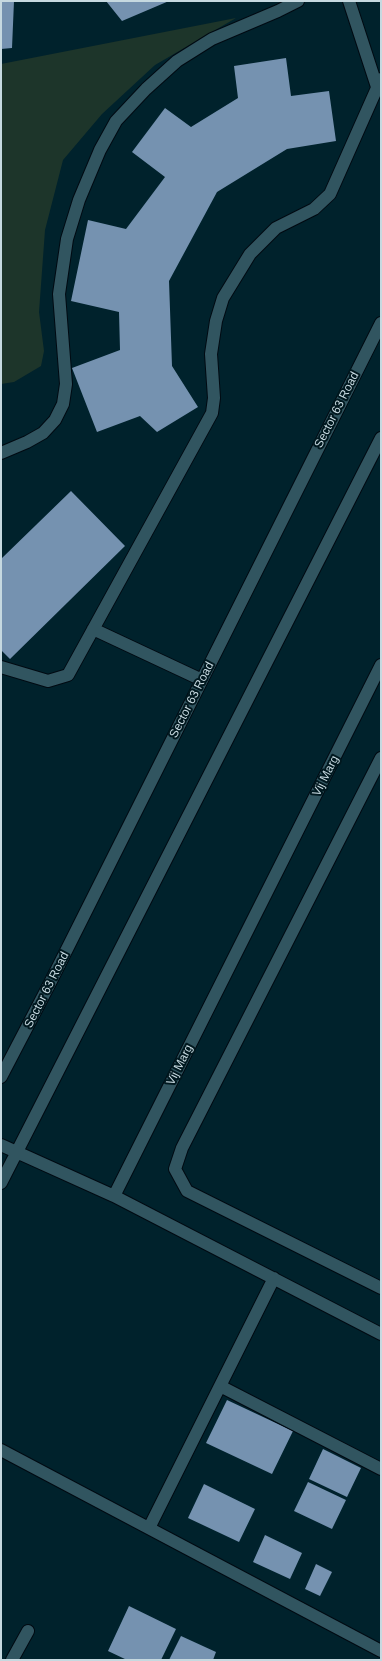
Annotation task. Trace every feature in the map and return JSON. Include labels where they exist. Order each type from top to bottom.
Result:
[{"type":"street","points":[[1,453],[27,442],[42,433],[55,420],[63,404],[66,384],[59,294],[67,239],[79,200],[100,150],[116,121],[146,89],[177,61],[212,39],[298,1]]},
{"type":"street","points":[[1,667],[48,681],[68,675],[212,413],[214,398],[211,354],[216,321],[223,298],[250,254],[276,228],[314,209],[330,194],[379,83],[349,1]]},
{"type":"street","name":"Sector 63 Road","points":[[1,1077],[50,983],[381,323]]},
{"type":"street","points":[[1,1183],[381,438]]},
{"type":"street","points":[[93,629],[202,680]]},
{"type":"street","name":"Vij Marg","points":[[114,1196],[381,665]]},
{"type":"street","points":[[381,758],[182,1148],[174,1169],[187,1191],[381,1288]]},
{"type":"street","points":[[1,1145],[114,1196],[381,1334]]},
{"type":"street","points":[[149,1528],[274,1278]]},
{"type":"street","points":[[220,1386],[381,1469]]},
{"type":"street","points":[[1,1450],[381,1651]]},
{"type":"street","points":[[12,1660],[28,1631]]},
{"type":"green space","points":[[236,18],[155,65],[102,114],[63,160],[45,230],[39,312],[44,351],[41,366],[14,382],[1,384],[1,64]]},
{"type":"building","points":[[1,1],[14,1],[12,48],[1,49]]},
{"type":"building","points":[[106,1],[169,1],[122,21]]},
{"type":"building","points":[[286,58],[291,96],[329,91],[336,141],[287,149],[217,192],[169,281],[172,366],[198,407],[157,432],[140,416],[97,432],[72,368],[120,350],[119,312],[71,301],[88,220],[126,229],[165,177],[132,152],[165,108],[191,127],[238,98],[234,66]]},
{"type":"building","points":[[71,491],[125,546],[10,659],[1,650],[1,559]]},
{"type":"building","points":[[227,1400],[293,1431],[272,1474],[206,1443]]},
{"type":"building","points":[[323,1449],[361,1468],[347,1497],[309,1479]]},
{"type":"building","points":[[308,1482],[346,1500],[332,1529],[294,1511]]},
{"type":"building","points":[[204,1484],[255,1509],[239,1542],[188,1518]]},
{"type":"building","points":[[265,1535],[302,1553],[290,1579],[253,1562]]},
{"type":"building","points":[[316,1564],[332,1572],[320,1596],[305,1589]]},
{"type":"building","points":[[129,1606],[176,1629],[161,1660],[127,1660],[108,1651]]},
{"type":"building","points":[[181,1636],[216,1652],[213,1660],[169,1660]]}]
